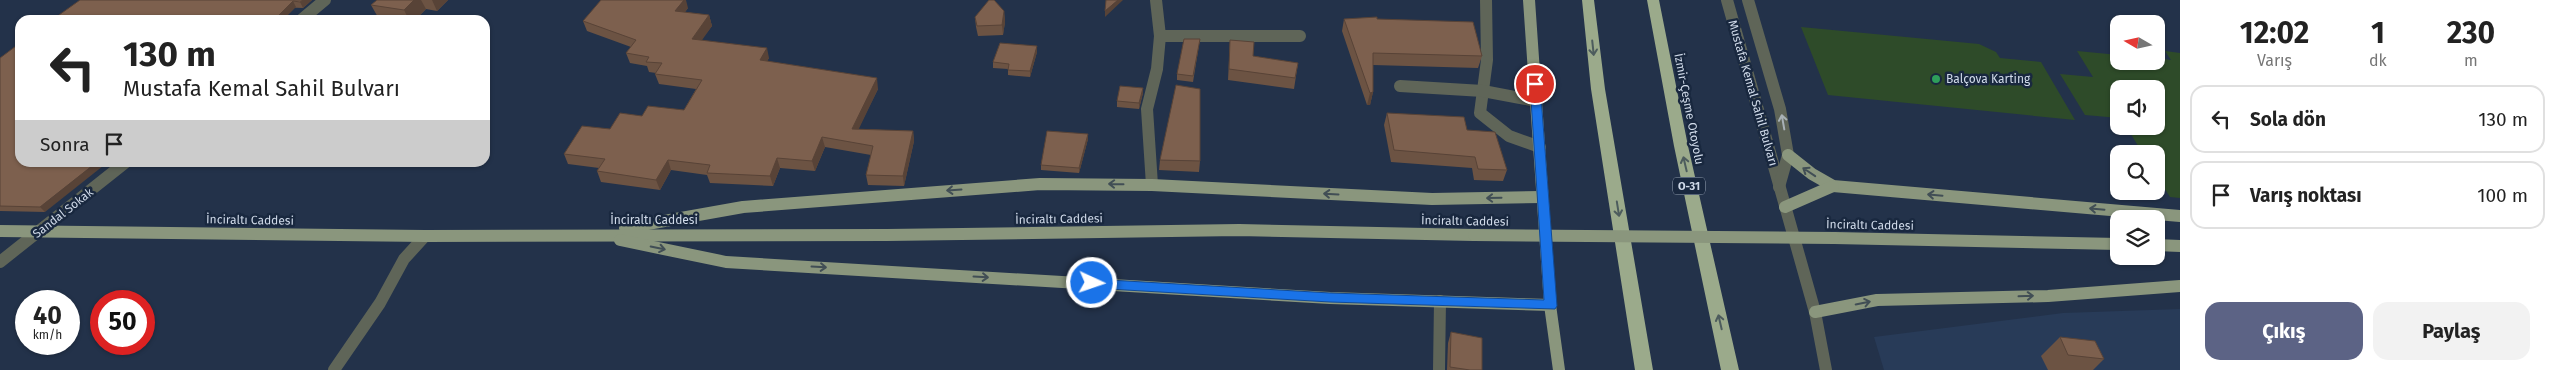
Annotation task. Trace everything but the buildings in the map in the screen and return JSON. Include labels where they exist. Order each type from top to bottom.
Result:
[{"type":"highway","points":[[1588,0],[1598,88],[1644,370]]},
{"type":"highway","name":"İzmir-Çeşme Otoyolu","points":[[1653,0],[1681,146],[1730,370]]},
{"type":"main road","points":[[1529,0],[1550,306],[1559,370]]},
{"type":"main road","points":[[1788,155],[1812,174],[1833,186],[2180,216]]},
{"type":"main road","points":[[593,234],[743,207],[1040,184],[1152,185],[1432,199],[1542,198]]},
{"type":"main road","points":[[1785,207],[1833,186]]},
{"type":"main road","name":"İnciraltı Caddesi","points":[[0,231],[425,236],[593,234],[887,235],[1239,230],[2110,244]]},
{"type":"main road","points":[[593,234],[726,262],[1330,298],[1550,306]]},
{"type":"main road","points":[[2165,245],[2180,246]]},
{"type":"main road","points":[[1815,312],[1877,300],[2048,296],[2180,286]]},
{"type":"street","points":[[307,15],[325,0]]},
{"type":"street","points":[[1152,185],[1147,109],[1157,69],[1160,36],[1156,0]]},
{"type":"street","points":[[1486,0],[1487,60],[1480,113],[1509,136],[1540,147]]},
{"type":"street","name":"Mustafa Kemal Sahil Bulvarı","points":[[1727,0],[1815,312],[1826,370]]},
{"type":"street","name":"Mustafa Kemal Sahil Bulvarı","points":[[1748,0],[1780,109],[1788,155],[1779,187]]},
{"type":"street","points":[[1160,36],[1300,36]]},
{"type":"street","points":[[1400,86],[1483,91],[1536,100]]},
{"type":"street","name":"Sandal Sokak","points":[[0,262],[42,231],[120,167]]},
{"type":"street","points":[[334,370],[380,304],[404,259],[425,236]]},
{"type":"street","points":[[1439,370],[1440,301]]},
{"type":"shaded area","points":[[2180,309],[2180,370],[1884,370],[1874,337],[2063,313]]},
{"type":"green space","name":"Balçova Karting","points":[[1801,27],[1979,44],[1996,52],[2000,58],[2041,62],[2075,120],[1828,95]]},
{"type":"green space","points":[[2077,51],[2110,54],[2110,70],[2165,70],[2165,59],[2171,60],[2165,51],[2180,53],[2180,198],[2170,197],[2165,189],[2165,145],[2138,145],[2131,135],[2165,135],[2165,80],[2110,80],[2110,117],[2085,115],[2060,74],[2093,77]]},
{"type":"place","name":"Balçova Karting","points":[[1936,79]]},
{"type":"route","points":[[1092,283],[1330,298],[1550,306],[1535,84]]}]
